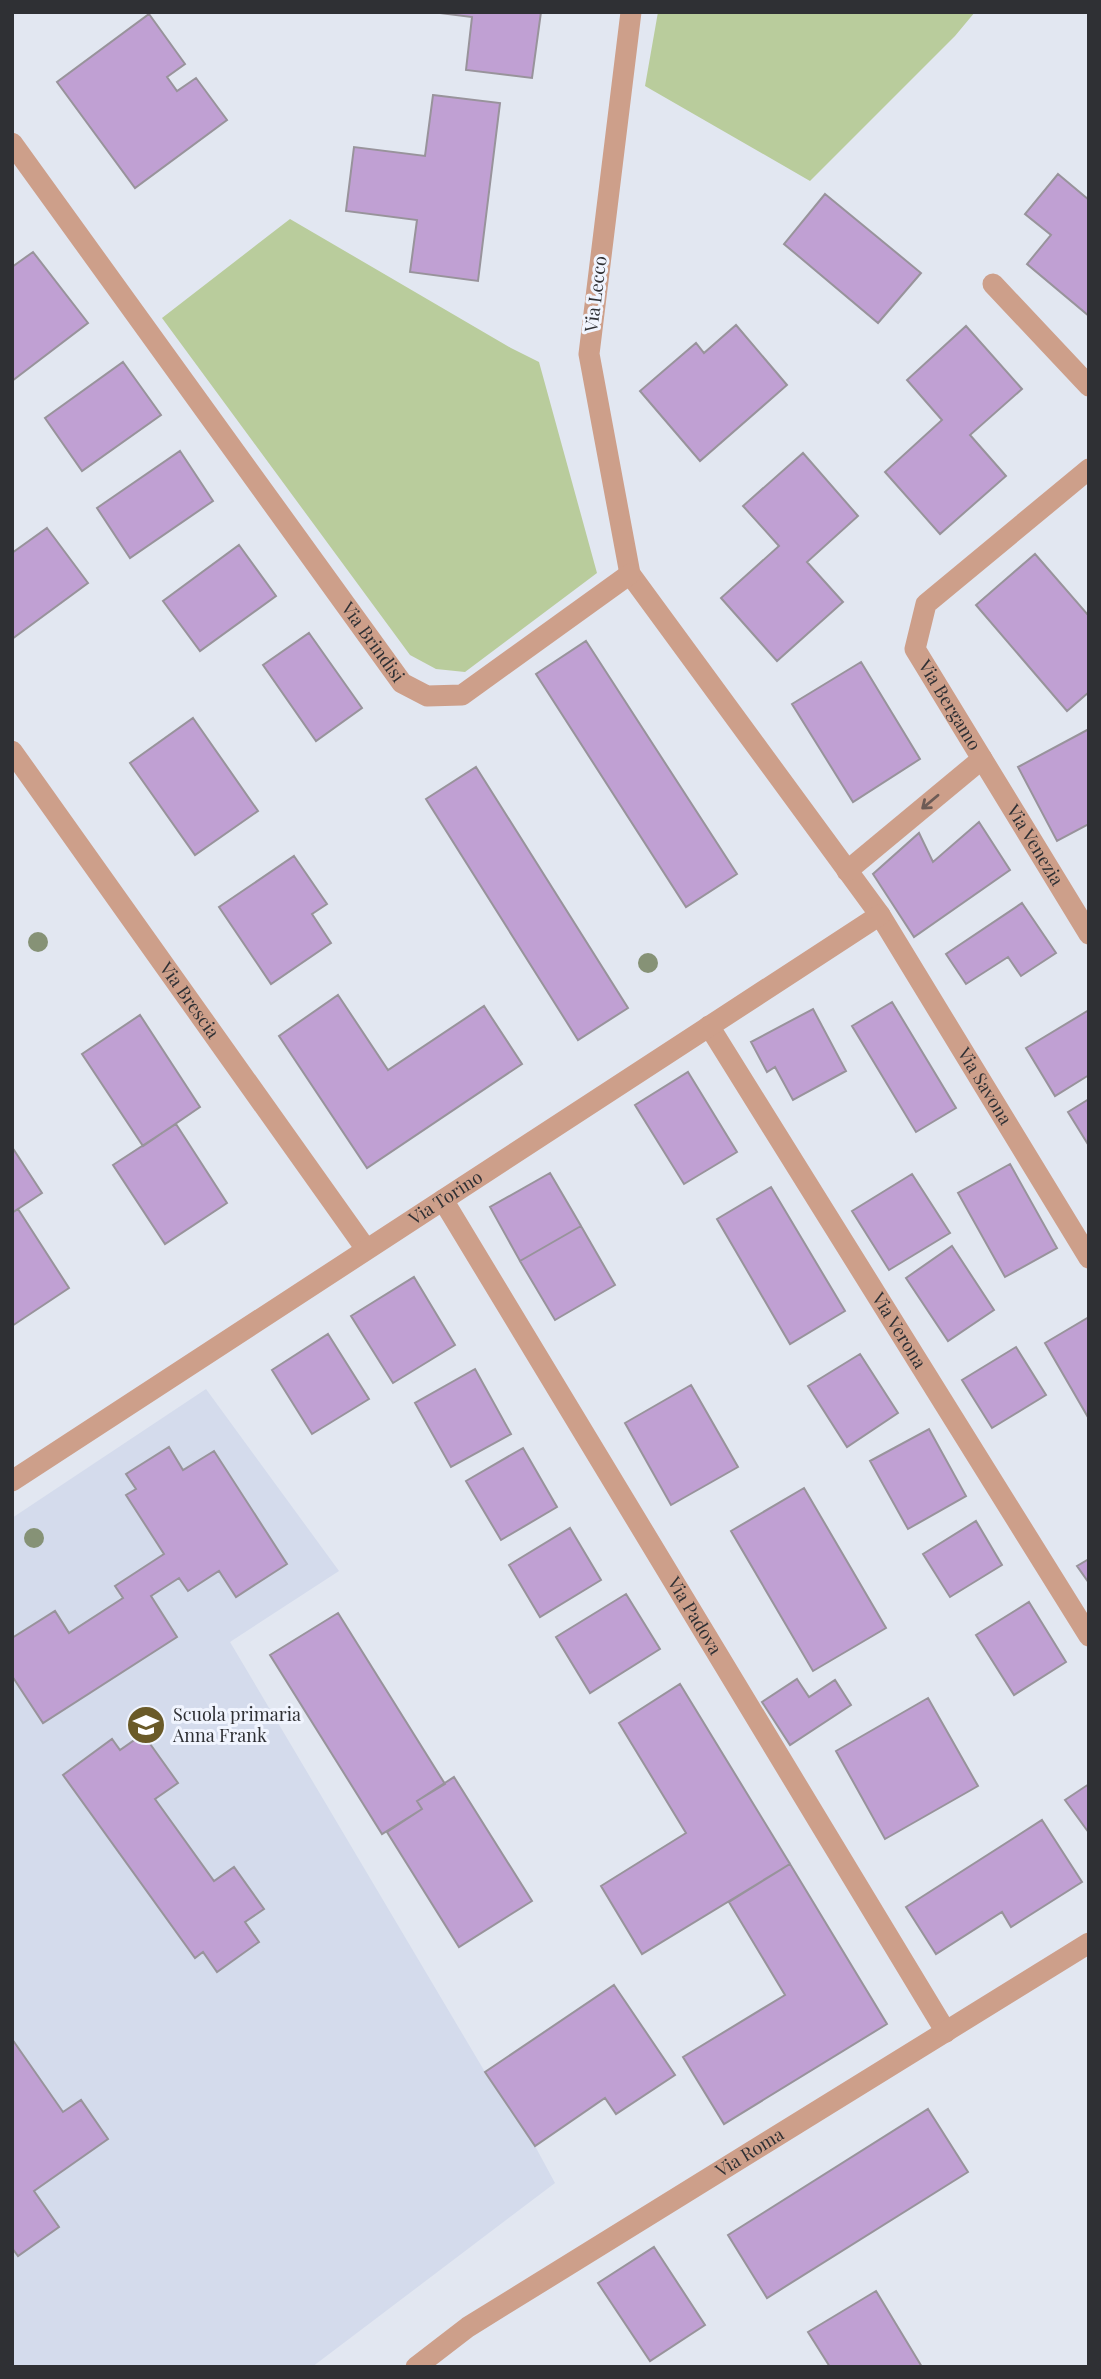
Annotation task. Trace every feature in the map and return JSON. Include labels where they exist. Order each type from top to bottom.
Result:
[{"type":"street","name":"Via Lecco","points":[[630,575],[589,354],[631,12]]},
{"type":"street","name":"Via Brindisi","points":[[12,143],[402,683],[427,696],[462,695],[630,575]]},
{"type":"street","points":[[993,284],[1089,386]]},
{"type":"street","name":"Via Bergamo","points":[[848,871],[982,759],[915,649],[926,604],[1089,469]]},
{"type":"street","points":[[630,575],[880,915]]},
{"type":"street","name":"Via Brescia","points":[[12,751],[366,1249]]},
{"type":"street","name":"Via Venezia","points":[[982,759],[1089,934]]},
{"type":"street","name":"Via Torino","points":[[12,1481],[880,915]]},
{"type":"street","name":"Via Savona","points":[[880,915],[1089,1258]]},
{"type":"street","name":"Via Verona","points":[[709,1026],[1089,1636]]},
{"type":"street","name":"Via Padova","points":[[443,1200],[946,2032]]},
{"type":"street","name":"Via Roma","points":[[416,2367],[468,2326],[1089,1943]]},
{"type":"shaded area","points":[[206,1389],[339,1571],[230,1642],[485,2072],[535,2146],[555,2183],[312,2367],[12,2367],[12,1518]]},
{"type":"green space","points":[[658,12],[975,12],[955,36],[810,181],[645,86]]},
{"type":"green space","points":[[290,219],[539,362],[597,573],[465,672],[436,669],[410,655],[162,318]]},
{"type":"building","points":[[432,12],[541,12],[532,78],[466,70],[472,17]]},
{"type":"building","points":[[149,14],[185,64],[167,77],[177,91],[196,78],[227,120],[135,188],[57,82]]},
{"type":"building","points":[[433,95],[500,103],[478,281],[410,272],[417,220],[346,211],[354,147],[425,156]]},
{"type":"building","points":[[1058,174],[1089,200],[1089,316],[1027,264],[1051,235],[1025,214]]},
{"type":"building","points":[[825,194],[921,273],[878,323],[784,244]]},
{"type":"building","points":[[33,252],[88,323],[12,381],[12,267]]},
{"type":"building","points":[[736,325],[787,385],[700,461],[640,391],[696,343],[704,353]]},
{"type":"building","points":[[966,326],[1022,389],[970,435],[1006,476],[940,534],[885,472],[942,420],[907,380]]},
{"type":"building","points":[[123,362],[161,415],[82,471],[45,418]]},
{"type":"building","points":[[180,451],[213,501],[130,558],[97,508]]},
{"type":"building","points":[[803,453],[858,516],[807,562],[843,602],[777,661],[721,598],[779,546],[743,506]]},
{"type":"building","points":[[47,528],[88,583],[12,639],[12,553]]},
{"type":"building","points":[[239,545],[276,596],[200,651],[163,601]]},
{"type":"building","points":[[1035,554],[1089,616],[1089,692],[1067,711],[976,605]]},
{"type":"building","points":[[309,633],[362,708],[316,741],[263,665]]},
{"type":"building","points":[[586,641],[737,874],[686,907],[536,674]]},
{"type":"building","points":[[861,662],[920,759],[853,802],[792,704]]},
{"type":"building","points":[[193,718],[258,811],[195,855],[130,763]]},
{"type":"building","points":[[1089,729],[1089,824],[1057,841],[1018,767]]},
{"type":"building","points":[[476,767],[628,1008],[578,1040],[426,799]]},
{"type":"building","points":[[979,822],[1010,870],[914,937],[873,874],[919,833],[933,862]]},
{"type":"building","points":[[294,856],[327,904],[312,914],[331,943],[271,984],[219,907]]},
{"type":"building","points":[[1022,903],[1056,953],[1021,976],[1008,957],[966,984],[946,954]]},
{"type":"building","points":[[338,995],[388,1070],[484,1006],[522,1064],[367,1168],[279,1036]]},
{"type":"building","points":[[892,1002],[956,1108],[916,1132],[852,1026]]},
{"type":"building","points":[[813,1009],[846,1071],[793,1100],[775,1067],[767,1072],[751,1042]]},
{"type":"building","points":[[1089,1010],[1089,1075],[1055,1096],[1026,1048]]},
{"type":"building","points":[[140,1015],[200,1107],[143,1146],[82,1054]]},
{"type":"building","points":[[688,1072],[737,1152],[684,1184],[635,1105]]},
{"type":"building","points":[[1089,1099],[1089,1146],[1068,1112]]},
{"type":"building","points":[[176,1124],[227,1203],[165,1244],[113,1165]]},
{"type":"building","points":[[12,1147],[42,1193],[12,1213]]},
{"type":"building","points":[[1010,1164],[1057,1248],[1005,1277],[958,1193]]},
{"type":"building","points":[[550,1173],[581,1226],[520,1261],[490,1207]]},
{"type":"building","points":[[912,1174],[950,1233],[889,1270],[852,1211]]},
{"type":"building","points":[[771,1187],[845,1311],[790,1344],[717,1219]]},
{"type":"building","points":[[18,1209],[69,1288],[12,1326],[12,1213]]},
{"type":"building","points":[[581,1226],[615,1285],[555,1320],[520,1261]]},
{"type":"building","points":[[952,1246],[994,1310],[948,1341],[906,1278]]},
{"type":"building","points":[[414,1277],[455,1345],[393,1383],[351,1316]]},
{"type":"building","points":[[1089,1317],[1089,1419],[1045,1343]]},
{"type":"building","points":[[328,1334],[369,1399],[312,1434],[272,1370]]},
{"type":"building","points":[[1016,1347],[1046,1395],[992,1428],[962,1380]]},
{"type":"building","points":[[860,1354],[898,1413],[847,1447],[808,1386]]},
{"type":"building","points":[[475,1369],[511,1434],[451,1467],[415,1403]]},
{"type":"building","points":[[691,1385],[738,1467],[671,1505],[625,1423]]},
{"type":"building","points":[[929,1429],[966,1496],[908,1529],[870,1461]]},
{"type":"building","points":[[169,1447],[183,1470],[214,1451],[287,1564],[236,1597],[219,1571],[188,1591],[179,1578],[151,1596],[177,1637],[43,1723],[12,1676],[12,1638],[55,1611],[69,1633],[123,1598],[115,1586],[164,1554],[126,1495],[136,1489],[126,1474]]},
{"type":"building","points":[[523,1448],[557,1507],[501,1540],[466,1481]]},
{"type":"building","points":[[804,1488],[886,1628],[813,1671],[731,1531]]},
{"type":"building","points":[[976,1521],[1002,1565],[950,1597],[923,1554]]},
{"type":"building","points":[[570,1528],[601,1580],[540,1617],[509,1565]]},
{"type":"building","points":[[1089,1559],[1089,1583],[1077,1566]]},
{"type":"building","points":[[626,1594],[660,1649],[590,1693],[556,1637]]},
{"type":"building","points":[[1029,1602],[1066,1662],[1014,1695],[976,1635]]},
{"type":"building","points":[[338,1613],[445,1784],[417,1801],[422,1809],[382,1834],[270,1655]]},
{"type":"building","points":[[797,1679],[809,1697],[835,1680],[851,1705],[790,1745],[762,1702]]},
{"type":"building","points":[[680,1684],[790,1864],[642,1954],[601,1886],[686,1833],[619,1723]]},
{"type":"building","points":[[928,1698],[978,1786],[885,1839],[836,1751]]},
{"type":"building","points":[[143,1734],[178,1783],[155,1799],[214,1881],[234,1867],[264,1909],[245,1922],[259,1942],[217,1972],[203,1952],[195,1958],[63,1775],[112,1739],[120,1750]]},
{"type":"building","points":[[454,1777],[532,1901],[459,1947],[387,1832],[422,1809],[417,1801]]},
{"type":"building","points":[[1089,1784],[1089,1833],[1065,1800]]},
{"type":"building","points":[[1042,1820],[1082,1882],[1011,1927],[1002,1912],[936,1954],[906,1907]]},
{"type":"building","points":[[790,1864],[887,2024],[724,2124],[683,2057],[785,1995],[729,1902]]},
{"type":"building","points":[[614,1985],[675,2075],[616,2114],[605,2098],[535,2146],[485,2072]]},
{"type":"building","points":[[12,2039],[63,2112],[81,2100],[108,2139],[34,2191],[59,2227],[18,2256],[12,2248]]},
{"type":"building","points":[[928,2109],[968,2172],[767,2298],[728,2235]]},
{"type":"building","points":[[654,2247],[705,2325],[650,2361],[598,2283]]},
{"type":"building","points":[[876,2291],[922,2367],[830,2367],[808,2332]]},
{"type":"place","name":"Scuola primaria Anna Frank","points":[[146,1725]]}]
